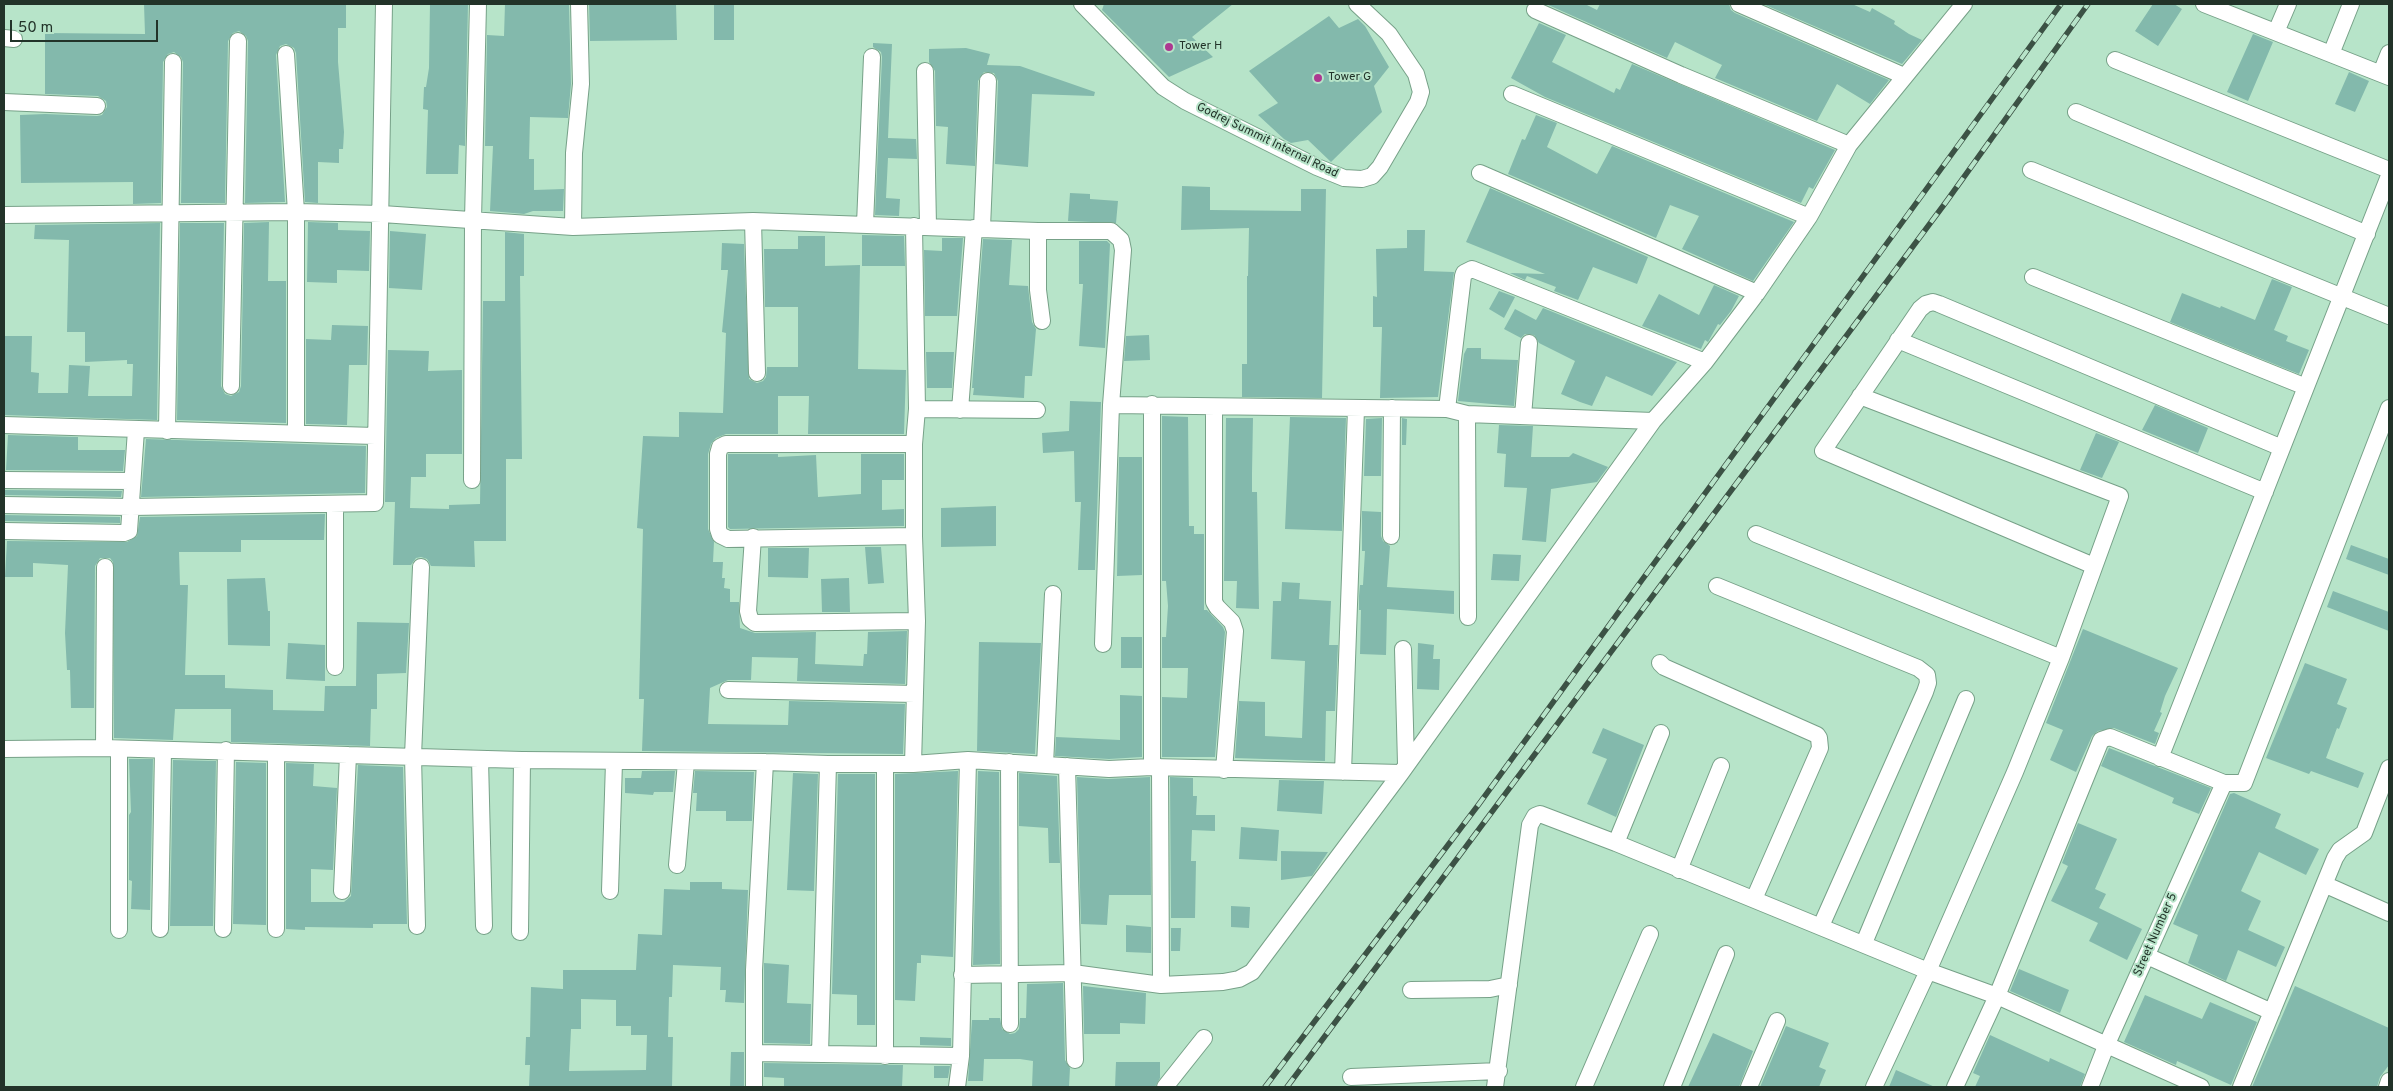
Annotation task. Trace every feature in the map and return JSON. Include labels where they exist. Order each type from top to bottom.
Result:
[{"type":"street","points":[[4,505],[131,507],[375,503],[375,436],[382,214],[384,4]]},
{"type":"street","points":[[472,480],[472,220],[478,4]]},
{"type":"street","points":[[573,227],[574,153],[581,84],[579,4]]},
{"type":"street","name":"Godrej Summit Internal Road","points":[[1082,4],[1163,87],[1185,101],[1318,167],[1344,178],[1362,178],[1372,176],[1380,167],[1418,102],[1421,92],[1416,74],[1389,34],[1357,4]]},
{"type":"street","points":[[1739,4],[1904,76]]},
{"type":"street","points":[[962,975],[1073,974],[1161,985],[1223,982],[1239,979],[1252,972],[1404,769],[1652,420],[1705,362],[1757,293],[1809,217],[1849,145],[1964,4]]},
{"type":"street","points":[[2204,4],[2236,9],[2276,32],[2385,75],[2389,53]]},
{"type":"street","points":[[2276,32],[2288,4]]},
{"type":"street","points":[[2331,54],[2351,4]]},
{"type":"street","points":[[1535,10],[1681,75],[1849,145]]},
{"type":"street","points":[[231,386],[233,213],[238,41]]},
{"type":"street","points":[[286,54],[296,212],[296,432]]},
{"type":"street","points":[[865,224],[872,57]]},
{"type":"street","points":[[2115,60],[2389,170]]},
{"type":"street","points":[[167,431],[169,212],[173,62]]},
{"type":"street","points":[[914,764],[917,621],[914,536],[914,444],[917,409],[925,71]]},
{"type":"street","points":[[960,410],[978,228],[988,81]]},
{"type":"street","points":[[1512,94],[1809,217]]},
{"type":"street","points":[[4,102],[96,106]]},
{"type":"street","points":[[2076,112],[2367,234]]},
{"type":"street","points":[[2031,170],[2389,316]]},
{"type":"street","points":[[1480,173],[1757,293]]},
{"type":"street","points":[[2160,758],[2389,176]]},
{"type":"street","points":[[4,215],[296,212],[382,214],[573,227],[753,221],[1038,231],[1111,231],[1121,240],[1123,250],[1111,404],[1103,644]]},
{"type":"street","points":[[753,221],[757,372]]},
{"type":"street","points":[[1038,231],[1038,290],[1042,321]]},
{"type":"street","points":[[1447,409],[1463,276],[1468,270],[1477,270],[1705,362]]},
{"type":"street","points":[[2033,277],[2306,387]]},
{"type":"street","points":[[2094,566],[1823,451],[1898,340],[1920,309],[1926,304],[1933,302],[2282,448]]},
{"type":"street","points":[[1898,340],[2265,492]]},
{"type":"street","points":[[1523,416],[1529,343]]},
{"type":"street","points":[[1860,396],[2120,496],[2061,658],[2015,772],[1928,971],[1874,1087]]},
{"type":"street","points":[[1111,404],[1447,409],[1467,414],[1652,420]]},
{"type":"street","points":[[1152,404],[1156,767],[1161,985]]},
{"type":"street","points":[[1214,407],[1214,602],[1232,622],[1235,631],[1224,770]]},
{"type":"street","points":[[1391,536],[1392,408]]},
{"type":"street","points":[[1955,1087],[1997,996],[2101,740],[2110,737],[2224,783],[2244,783],[2389,408]]},
{"type":"street","points":[[917,409],[1037,410]]},
{"type":"street","points":[[1343,772],[1356,409]]},
{"type":"street","points":[[1467,414],[1468,617]]},
{"type":"street","points":[[4,425],[167,431],[296,432],[375,436]]},
{"type":"street","points":[[4,531],[124,533],[129,531],[136,430]]},
{"type":"street","points":[[914,444],[726,444],[720,447],[718,529],[720,536],[728,539],[753,537],[914,536]]},
{"type":"street","points":[[4,480],[132,481]]},
{"type":"street","points":[[335,504],[335,668]]},
{"type":"street","points":[[1756,534],[2061,658]]},
{"type":"street","points":[[753,537],[748,611],[750,619],[755,623],[917,621]]},
{"type":"street","points":[[105,566],[119,930]]},
{"type":"street","points":[[417,926],[413,756],[421,566]]},
{"type":"street","points":[[1717,586],[1918,668],[1927,675],[1925,692],[1821,926]]},
{"type":"street","points":[[1045,765],[1053,594]]},
{"type":"street","points":[[1403,649],[1404,769]]},
{"type":"street","points":[[1660,663],[1664,668],[1817,735],[1819,738],[1820,748],[1754,899]]},
{"type":"street","points":[[728,690],[916,694]]},
{"type":"street","points":[[1864,943],[1966,699]]},
{"type":"street","points":[[1616,843],[1661,733]]},
{"type":"street","points":[[4,749],[226,750],[614,762],[914,764],[968,760],[1108,769],[1156,767],[1343,772],[1404,769]]},
{"type":"street","points":[[160,929],[163,750]]},
{"type":"street","points":[[223,929],[226,750]]},
{"type":"street","points":[[276,753],[276,929]]},
{"type":"street","points":[[342,890],[348,755]]},
{"type":"street","points":[[480,759],[484,926]]},
{"type":"street","points":[[520,932],[522,760]]},
{"type":"street","points":[[957,1087],[961,1056],[968,760]]},
{"type":"street","points":[[610,890],[614,762]]},
{"type":"street","points":[[677,865],[686,762]]},
{"type":"street","points":[[754,1087],[754,970],[766,762]]},
{"type":"street","points":[[1009,762],[1010,1024]]},
{"type":"street","points":[[820,1054],[828,764]]},
{"type":"street","points":[[885,1056],[886,764]]},
{"type":"street","points":[[1067,766],[1075,1060]]},
{"type":"street","points":[[1679,870],[1721,766]]},
{"type":"street","points":[[2242,1087],[2326,885],[2335,858],[2340,850],[2364,833],[2383,804],[2389,768]]},
{"type":"street","name":"Street Number 5","points":[[2090,1087],[2106,1046],[2224,783]]},
{"type":"street","points":[[1495,1087],[1499,1071],[1532,819],[1540,814],[1547,815],[1679,870],[1864,943],[1928,971],[1997,996],[2201,1087]]},
{"type":"street","points":[[2326,885],[2389,913]]},
{"type":"street","points":[[1584,1087],[1650,934]]},
{"type":"street","points":[[1672,1087],[1726,954]]},
{"type":"street","points":[[2146,956],[2272,1012]]},
{"type":"street","points":[[1411,990],[1490,989],[1509,985]]},
{"type":"street","points":[[1749,1087],[1777,1021]]},
{"type":"street","points":[[1164,1087],[1204,1038]]},
{"type":"street","points":[[754,1053],[961,1056]]},
{"type":"street","points":[[1351,1077],[1499,1071]]},
{"type":"street","points":[[2387,1087],[2389,1081]]},
{"type":"building","points":[[144,4],[346,4],[346,28],[338,28],[338,62],[344,132],[343,149],[339,149],[339,163],[318,162],[318,203],[305,202],[296,53],[294,48],[286,44],[280,46],[276,55],[285,202],[245,203],[248,41],[246,36],[239,31],[233,33],[228,41],[225,203],[181,203],[183,62],[181,57],[174,52],[168,54],[163,62],[161,203],[133,204],[133,182],[21,183],[20,115],[97,116],[102,115],[107,107],[106,101],[98,96],[45,94],[45,33],[145,34]]},
{"type":"building","points":[[430,4],[468,4],[465,146],[459,145],[458,174],[426,174],[428,110],[423,109],[424,87],[426,87],[429,68]]},
{"type":"building","points":[[505,4],[569,4],[571,84],[568,118],[530,117],[529,159],[534,159],[534,190],[564,189],[563,211],[533,211],[524,214],[490,211],[493,146],[485,146],[487,35],[504,36]]},
{"type":"building","points":[[589,4],[676,4],[677,40],[590,41]]},
{"type":"building","points":[[714,4],[734,4],[734,40],[714,40]]},
{"type":"building","name":"Tower H","points":[[1104,4],[1233,4],[1192,37],[1213,57],[1169,77],[1102,10]]},
{"type":"building","points":[[1546,4],[1585,4],[1597,10],[1600,4],[1729,4],[1731,10],[1735,13],[1889,80],[1870,104],[1837,84],[1817,121],[1715,78],[1722,65],[1675,42],[1667,58]]},
{"type":"building","points":[[1763,4],[1852,4],[1870,12],[1872,8],[1895,21],[1894,24],[1909,34],[1922,40],[1902,64]]},
{"type":"building","points":[[2153,4],[2174,4],[2182,9],[2158,46],[2135,31]]},
{"type":"building","name":"Tower G","points":[[1329,16],[1339,28],[1358,19],[1365,26],[1389,67],[1374,86],[1382,112],[1331,162],[1308,140],[1291,143],[1284,139],[1258,115],[1278,103],[1249,71]]},
{"type":"building","points":[[1539,23],[1566,35],[1552,62],[1614,93],[1616,88],[1620,90],[1632,64],[1835,150],[1813,189],[1809,187],[1801,203],[1545,97],[1511,78]]},
{"type":"building","points":[[2253,34],[2273,42],[2248,101],[2227,92]]},
{"type":"building","points":[[873,43],[892,44],[888,138],[916,139],[917,159],[888,158],[886,198],[900,199],[899,216],[875,215],[882,57],[881,52],[873,47]]},
{"type":"building","points":[[966,48],[990,54],[987,65],[1020,66],[1095,92],[1094,96],[1032,94],[1028,167],[995,164],[998,81],[994,73],[984,72],[978,81],[975,166],[946,164],[948,127],[936,126],[935,71],[929,62],[929,49]]},
{"type":"building","points":[[2349,72],[2369,81],[2355,112],[2335,104]]},
{"type":"building","points":[[1536,115],[1557,123],[1547,147],[1597,174],[1612,146],[1794,222],[1753,281],[1682,249],[1699,216],[1670,205],[1656,238],[1508,174],[1522,139],[1525,140]]},
{"type":"building","points":[[1182,186],[1210,187],[1210,210],[1301,211],[1301,189],[1326,189],[1322,398],[1242,397],[1242,364],[1247,364],[1249,228],[1181,230]]},
{"type":"building","points":[[1490,188],[1648,257],[1637,284],[1593,267],[1578,300],[1554,291],[1556,287],[1527,276],[1525,280],[1510,273],[1545,274],[1466,242]]},
{"type":"building","points":[[1070,193],[1090,194],[1090,199],[1118,201],[1116,223],[1068,221]]},
{"type":"building","points":[[269,222],[268,281],[286,281],[286,423],[177,420],[180,223],[224,223],[221,386],[225,394],[231,396],[239,392],[241,386],[244,223]]},
{"type":"building","points":[[308,222],[338,223],[338,230],[370,231],[369,271],[337,270],[337,283],[307,282]]},
{"type":"building","points":[[160,223],[157,420],[4,415],[4,336],[32,336],[31,372],[39,373],[38,393],[68,393],[69,365],[90,366],[88,396],[132,396],[133,364],[127,364],[127,360],[85,362],[85,332],[67,332],[69,240],[34,239],[35,225]]},
{"type":"building","points":[[1407,230],[1425,230],[1424,271],[1454,272],[1438,397],[1380,398],[1382,327],[1373,327],[1373,296],[1377,297],[1376,249],[1407,248]]},
{"type":"building","points":[[390,231],[426,234],[422,290],[389,288]]},
{"type":"building","points":[[505,232],[524,234],[524,276],[520,276],[522,459],[506,459],[506,541],[474,541],[475,567],[431,566],[427,559],[421,557],[416,558],[411,565],[393,565],[395,502],[385,502],[388,350],[429,351],[428,371],[462,370],[462,454],[426,454],[426,477],[411,477],[410,508],[449,509],[449,505],[480,504],[483,301],[505,301]]},
{"type":"building","points":[[862,235],[904,236],[905,266],[862,266]]},
{"type":"building","points":[[798,236],[825,236],[825,266],[860,265],[858,369],[906,370],[904,434],[808,434],[809,396],[778,396],[778,434],[726,434],[716,438],[711,444],[708,454],[708,529],[714,542],[713,562],[723,562],[722,578],[725,578],[724,588],[730,589],[730,602],[739,602],[740,628],[755,633],[816,632],[815,664],[863,666],[864,654],[867,654],[868,632],[907,631],[905,684],[797,681],[798,658],[752,657],[751,680],[728,680],[710,688],[708,724],[788,725],[789,701],[905,704],[903,754],[642,751],[644,699],[639,699],[643,529],[637,528],[643,436],[679,437],[679,412],[723,413],[726,333],[722,332],[728,270],[721,270],[722,243],[744,244],[749,379],[757,383],[763,381],[766,377],[767,367],[798,367],[798,307],[765,307],[764,249],[798,249]]},
{"type":"building","points":[[942,238],[963,238],[957,316],[925,316],[924,250],[942,251]]},
{"type":"building","points":[[983,239],[1012,240],[1009,285],[1028,286],[1032,322],[1036,329],[1032,376],[1025,376],[1024,398],[973,395]]},
{"type":"building","points":[[1079,241],[1107,241],[1110,244],[1105,348],[1079,346],[1083,284],[1079,284]]},
{"type":"building","points":[[2272,279],[2292,287],[2274,330],[2288,336],[2286,341],[2309,350],[2299,374],[2170,322],[2182,293],[2255,320]]},
{"type":"building","points":[[1714,285],[1739,296],[1731,311],[1720,325],[1718,324],[1708,342],[1705,340],[1701,349],[1642,326],[1659,294],[1699,315]]},
{"type":"building","points":[[1499,291],[1515,297],[1504,318],[1489,309]]},
{"type":"building","points":[[1543,308],[1677,362],[1652,396],[1606,376],[1592,406],[1580,402],[1561,394],[1575,361],[1539,343],[1534,335],[1525,334],[1521,338],[1504,329],[1515,309],[1536,320]]},
{"type":"building","points":[[332,325],[368,326],[367,365],[349,365],[347,425],[306,424],[306,339],[331,340]]},
{"type":"building","points":[[1149,335],[1150,360],[1124,361],[1126,336]]},
{"type":"building","points":[[1467,348],[1481,348],[1481,359],[1518,360],[1514,406],[1458,401],[1464,354]]},
{"type":"building","points":[[926,352],[954,352],[952,388],[927,388]]},
{"type":"building","points":[[1070,401],[1101,402],[1095,570],[1078,570],[1081,502],[1075,502],[1074,451],[1043,453],[1042,433],[1069,431]]},
{"type":"building","points":[[2155,405],[2208,428],[2198,453],[2142,430]]},
{"type":"building","points":[[1162,416],[1188,417],[1189,526],[1194,526],[1194,534],[1204,534],[1204,610],[1207,610],[1223,627],[1225,632],[1215,757],[1162,757],[1162,697],[1187,698],[1188,668],[1162,668],[1162,637],[1166,637],[1168,606],[1166,581],[1162,581]]},
{"type":"building","points":[[1290,417],[1346,418],[1342,531],[1285,529]]},
{"type":"building","points":[[1226,418],[1253,418],[1252,492],[1257,492],[1259,609],[1236,608],[1237,581],[1224,581]]},
{"type":"building","points":[[1382,418],[1381,476],[1364,476],[1366,419]]},
{"type":"building","points":[[1402,418],[1407,419],[1406,445],[1402,445]]},
{"type":"building","points":[[1499,425],[1533,426],[1531,457],[1569,457],[1573,453],[1608,467],[1597,482],[1551,489],[1546,542],[1522,540],[1527,488],[1504,487],[1506,454],[1497,453]]},
{"type":"building","points":[[2096,433],[2119,442],[2102,478],[2080,470]]},
{"type":"building","points":[[8,435],[78,437],[78,450],[125,450],[123,471],[6,470]]},
{"type":"building","points":[[146,439],[366,446],[365,493],[141,497]]},
{"type":"building","points":[[728,454],[778,454],[778,457],[816,455],[818,497],[861,494],[861,454],[904,454],[904,480],[882,480],[882,510],[904,509],[904,526],[730,529],[728,527]]},
{"type":"building","points":[[1119,457],[1142,457],[1142,575],[1117,576]]},
{"type":"building","points":[[4,490],[122,491],[121,497],[4,495]]},
{"type":"building","points":[[996,506],[996,546],[941,547],[941,508]]},
{"type":"building","points":[[1362,511],[1381,512],[1381,536],[1383,541],[1390,546],[1387,587],[1454,591],[1454,614],[1387,609],[1386,655],[1360,654],[1361,610],[1359,610],[1359,596],[1360,585],[1363,585],[1365,551],[1362,551]]},
{"type":"building","points":[[325,514],[324,540],[241,540],[241,552],[179,552],[180,585],[188,585],[185,675],[225,675],[225,688],[273,690],[273,710],[324,711],[325,686],[356,686],[357,622],[409,623],[406,673],[377,674],[377,709],[371,709],[370,746],[231,742],[231,709],[175,709],[173,740],[114,738],[113,562],[110,558],[100,558],[95,566],[94,708],[71,708],[70,670],[67,670],[65,633],[68,565],[33,563],[33,577],[5,577],[7,541],[127,542],[137,536],[140,517]]},
{"type":"building","points":[[4,515],[120,517],[120,523],[4,521]]},
{"type":"building","points":[[2351,545],[2389,559],[2389,575],[2346,559]]},
{"type":"building","points":[[865,547],[881,547],[884,583],[868,584]]},
{"type":"building","points":[[768,548],[809,548],[808,578],[768,577]]},
{"type":"building","points":[[1493,554],[1521,555],[1519,581],[1491,580]]},
{"type":"building","points":[[265,578],[268,611],[270,611],[270,646],[228,645],[227,579]]},
{"type":"building","points":[[849,578],[850,612],[822,612],[821,579]]},
{"type":"building","points":[[1282,582],[1300,583],[1299,599],[1331,601],[1329,645],[1338,645],[1335,711],[1326,711],[1325,761],[1235,758],[1239,701],[1265,702],[1265,736],[1302,738],[1305,661],[1271,659],[1273,601],[1281,601]]},
{"type":"building","points":[[2333,591],[2389,612],[2389,631],[2327,607]]},
{"type":"building","points":[[2083,629],[2178,668],[2165,696],[2160,712],[2162,713],[2154,731],[2159,733],[2155,744],[2114,728],[2098,731],[2092,736],[2076,772],[2050,760],[2063,730],[2046,723]]},
{"type":"building","points":[[1121,637],[1142,637],[1142,668],[1121,668]]},
{"type":"building","points":[[979,642],[1041,643],[1035,754],[977,751]]},
{"type":"building","points":[[288,643],[325,645],[325,681],[286,679]]},
{"type":"building","points":[[1418,643],[1434,645],[1433,659],[1440,659],[1439,690],[1417,689]]},
{"type":"building","points":[[2305,663],[2347,679],[2337,704],[2347,708],[2326,758],[2364,773],[2358,788],[2311,771],[2309,774],[2266,758]]},
{"type":"building","points":[[1120,695],[1142,696],[1142,757],[1109,759],[1055,756],[1056,737],[1120,740]]},
{"type":"building","points":[[1603,728],[1644,745],[1616,817],[1587,804],[1607,759],[1592,753]]},
{"type":"building","points":[[2109,748],[2211,788],[2199,814],[2172,803],[2174,798],[2101,766]]},
{"type":"building","points":[[129,759],[153,759],[150,910],[131,909],[132,881],[129,880],[129,815],[131,812]]},
{"type":"building","points":[[173,760],[216,761],[213,926],[170,926]]},
{"type":"building","points":[[236,762],[266,763],[266,925],[233,924]]},
{"type":"building","points":[[286,763],[314,764],[313,786],[337,788],[333,870],[311,869],[311,902],[344,902],[351,896],[358,765],[403,767],[407,924],[373,924],[373,928],[305,927],[305,930],[286,929]]},
{"type":"building","points":[[642,771],[675,771],[673,792],[654,792],[653,795],[625,793],[625,778],[641,778]]},
{"type":"building","points":[[695,771],[754,772],[752,821],[726,821],[726,811],[696,811],[697,793],[693,793]]},
{"type":"building","points":[[958,771],[953,957],[921,955],[921,963],[917,963],[915,1001],[895,1000],[895,774]]},
{"type":"building","points":[[978,771],[999,772],[1000,964],[973,965]]},
{"type":"building","points":[[793,773],[818,774],[814,891],[787,890]]},
{"type":"building","points":[[1019,773],[1057,776],[1060,863],[1049,863],[1048,828],[1019,826]]},
{"type":"building","points":[[838,774],[875,774],[875,1025],[857,1025],[857,995],[832,994]]},
{"type":"building","points":[[1077,777],[1108,779],[1150,777],[1151,895],[1109,895],[1107,925],[1081,924]]},
{"type":"building","points":[[1170,777],[1193,778],[1193,796],[1197,796],[1196,815],[1215,815],[1215,831],[1192,830],[1191,861],[1196,861],[1195,918],[1171,918]]},
{"type":"building","points":[[1279,780],[1324,781],[1322,814],[1277,811]]},
{"type":"building","points":[[2234,793],[2281,814],[2275,828],[2319,849],[2306,875],[2259,852],[2241,891],[2261,901],[2248,930],[2285,947],[2276,967],[2238,950],[2226,981],[2188,963],[2198,935],[2173,924],[2230,794]]},
{"type":"building","points":[[2078,823],[2117,839],[2095,889],[2106,894],[2099,908],[2142,929],[2127,960],[2089,941],[2098,923],[2051,901],[2068,866],[2062,863]]},
{"type":"building","points":[[1241,827],[1279,830],[1277,861],[1239,859]]},
{"type":"building","points":[[1281,851],[1328,852],[1312,876],[1281,880]]},
{"type":"building","points":[[690,882],[722,882],[722,889],[748,890],[744,1003],[725,1002],[726,990],[720,990],[721,967],[673,965],[672,997],[669,997],[668,1037],[673,1037],[672,1087],[529,1087],[530,1065],[525,1065],[526,1037],[530,1037],[531,987],[563,989],[563,970],[636,970],[638,934],[662,935],[664,889],[690,890]],"holes":[[[581,999],[616,1000],[616,1026],[631,1026],[631,1035],[647,1035],[646,1070],[569,1071],[571,1029],[581,1029]]]},
{"type":"building","points":[[1231,906],[1250,907],[1249,928],[1231,927]]},
{"type":"building","points":[[1126,925],[1151,927],[1151,953],[1126,952]]},
{"type":"building","points":[[1171,928],[1181,928],[1180,951],[1171,951]]},
{"type":"building","points":[[764,963],[789,965],[787,1003],[811,1004],[810,1044],[764,1043]]},
{"type":"building","points":[[2019,969],[2069,990],[2060,1013],[2010,991]]},
{"type":"building","points":[[1063,983],[1065,1060],[1070,1068],[1069,1087],[1032,1087],[1033,1061],[1020,1059],[984,1059],[983,1081],[968,1081],[972,1020],[1000,1018],[1002,1029],[1010,1034],[1015,1033],[1019,1029],[1020,1018],[1026,1018],[1027,984]]},
{"type":"building","points":[[1083,986],[1146,993],[1145,1024],[1120,1023],[1120,1034],[1084,1034]]},
{"type":"building","points":[[2295,986],[2389,1028],[2389,1065],[2380,1077],[2377,1087],[2252,1087]]},
{"type":"building","points":[[2145,995],[2202,1019],[2210,1002],[2257,1022],[2231,1085],[2177,1061],[2176,1065],[2124,1042]]},
{"type":"building","points":[[1786,1026],[1829,1043],[1819,1067],[1826,1070],[1819,1087],[1760,1087]]},
{"type":"building","points":[[1713,1033],[1753,1051],[1739,1087],[1688,1087]]},
{"type":"building","points":[[1990,1035],[2049,1062],[2050,1058],[2085,1074],[2080,1087],[1975,1087],[1980,1076],[1973,1073]]},
{"type":"building","points":[[920,1037],[951,1038],[951,1046],[920,1045]]},
{"type":"building","points":[[731,1052],[744,1052],[744,1087],[730,1087]]},
{"type":"building","points":[[1116,1062],[1160,1062],[1160,1078],[1155,1087],[1115,1087]]},
{"type":"building","points":[[764,1063],[903,1065],[902,1087],[784,1087],[784,1078],[764,1077]]},
{"type":"building","points":[[934,1066],[950,1066],[948,1078],[934,1078]]},
{"type":"building","points":[[1896,1070],[1935,1087],[1889,1087]]},
{"type":"railway","points":[[1265,1087],[1479,804],[2061,4]]},
{"type":"railway","points":[[1287,1087],[1946,202],[2088,4]]},
{"type":"place","name":"Tower H","points":[[1169,47]]},
{"type":"place","name":"Tower G","points":[[1318,78]]}]
